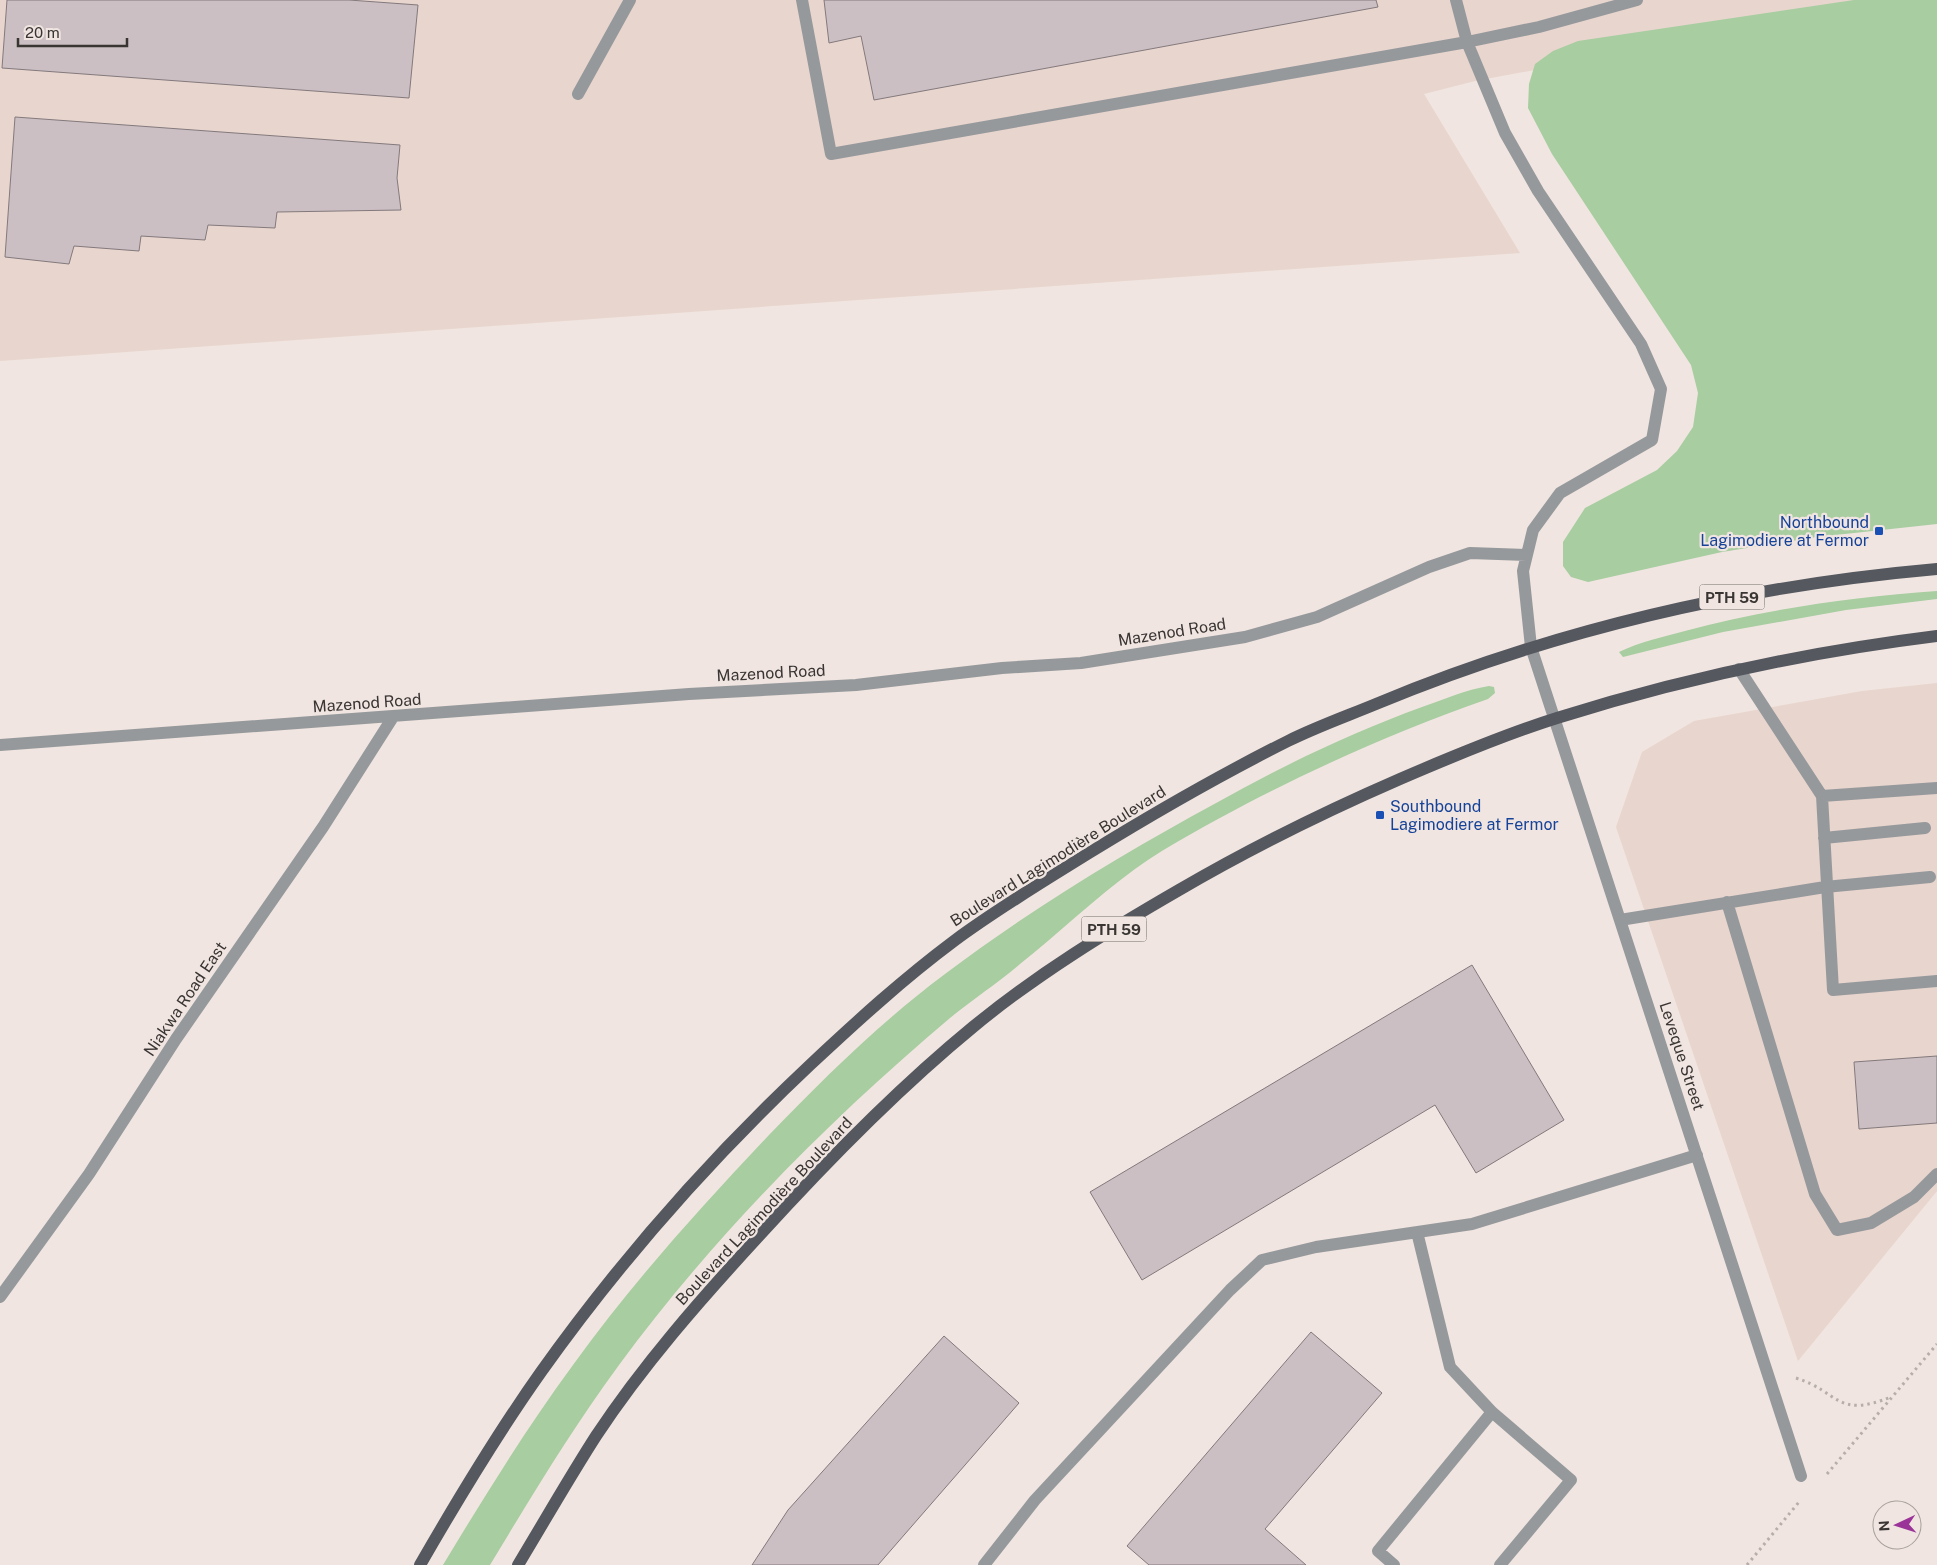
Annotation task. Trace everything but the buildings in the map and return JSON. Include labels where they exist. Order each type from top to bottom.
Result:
[{"type":"main road","name":"Boulevard Lagimodière Boulevard","points":[[420,1565],[458,1498],[541,1372],[628,1260],[763,1110],[861,1017],[954,942],[1035,886],[1160,809],[1292,739],[1423,685],[1532,647],[1650,616],[1751,593],[1870,575],[1937,569]]},
{"type":"main road","name":"Boulevard Lagimodière Boulevard","points":[[518,1565],[598,1434],[705,1295],[830,1158],[900,1091],[975,1026],[1094,941],[1229,861],[1317,815],[1452,756],[1555,718],[1739,669],[1843,649],[1937,636]]},
{"type":"street","points":[[578,94],[630,0]]},
{"type":"street","points":[[802,0],[831,154],[1467,42],[1539,27],[1637,0]]},
{"type":"street","points":[[1456,0],[1467,42]]},
{"type":"street","name":"Leveque Street","points":[[1467,42],[1510,141],[1538,191],[1641,344],[1661,389],[1652,440],[1560,492],[1533,530],[1523,571],[1532,647],[1801,1476]]},
{"type":"street","name":"Mazenod Road","points":[[0,745],[689,694],[856,685],[1002,668],[1081,663],[1244,636],[1317,617],[1429,567],[1470,553],[1527,555]]},
{"type":"street","points":[[1739,669],[1822,796],[1825,887],[1833,990],[1937,981]]},
{"type":"street","name":"Niakwa Road East","points":[[0,1297],[89,1174],[176,1039],[323,827],[393,717]]},
{"type":"street","points":[[1822,796],[1937,788]]},
{"type":"street","points":[[1824,838],[1925,828]]},
{"type":"street","points":[[1620,920],[1825,887],[1930,877]]},
{"type":"street","points":[[1727,902],[1815,1194],[1837,1230],[1871,1223],[1914,1197],[1937,1174]]},
{"type":"street","points":[[984,1565],[1035,1500],[1230,1290],[1262,1260],[1316,1247],[1472,1224],[1697,1154]]},
{"type":"street","points":[[1417,1232],[1450,1367],[1492,1412],[1571,1480],[1500,1565]]},
{"type":"street","points":[[1394,1565],[1378,1551],[1492,1412]]},
{"type":"path","points":[[1823,1478],[1837,1465],[1937,1344]]},
{"type":"path","points":[[1766,1365],[1808,1382],[1832,1399],[1851,1406],[1874,1404],[1892,1397]]},
{"type":"path","points":[[1747,1565],[1801,1499]]},
{"type":"shaded area","points":[[0,0],[1913,0],[1475,81],[1424,94],[1520,253],[0,361]]},
{"type":"shaded area","points":[[1937,683],[1937,1191],[1798,1361],[1616,827],[1642,752],[1694,721],[1862,691]]},
{"type":"green space","points":[[1854,0],[1937,0],[1937,524],[1817,537],[1722,552],[1588,582],[1571,577],[1563,566],[1563,542],[1585,508],[1657,470],[1677,451],[1693,427],[1698,393],[1691,365],[1552,154],[1528,108],[1529,84],[1535,64],[1553,51],[1578,41]]},
{"type":"green space","points":[[1937,591],[1937,599],[1846,610],[1723,632],[1623,657],[1619,652],[1668,635],[1778,610],[1842,600]]},
{"type":"green space","points":[[1489,686],[1494,687],[1495,693],[1488,699],[1426,722],[1335,760],[1246,804],[1162,851],[1120,880],[1012,971],[950,1018],[860,1097],[817,1139],[774,1182],[693,1271],[602,1389],[552,1464],[490,1565],[443,1565],[522,1438],[596,1335],[643,1275],[692,1218],[769,1135],[832,1071],[899,1011],[945,974],[1044,904],[1183,821],[1318,750],[1396,717],[1447,698]]},
{"type":"place","name":"Northbound Lagimodiere at Fermor","points":[[1879,531]]},
{"type":"place","name":"Southbound Lagimodiere at Fermor","points":[[1380,815]]}]
